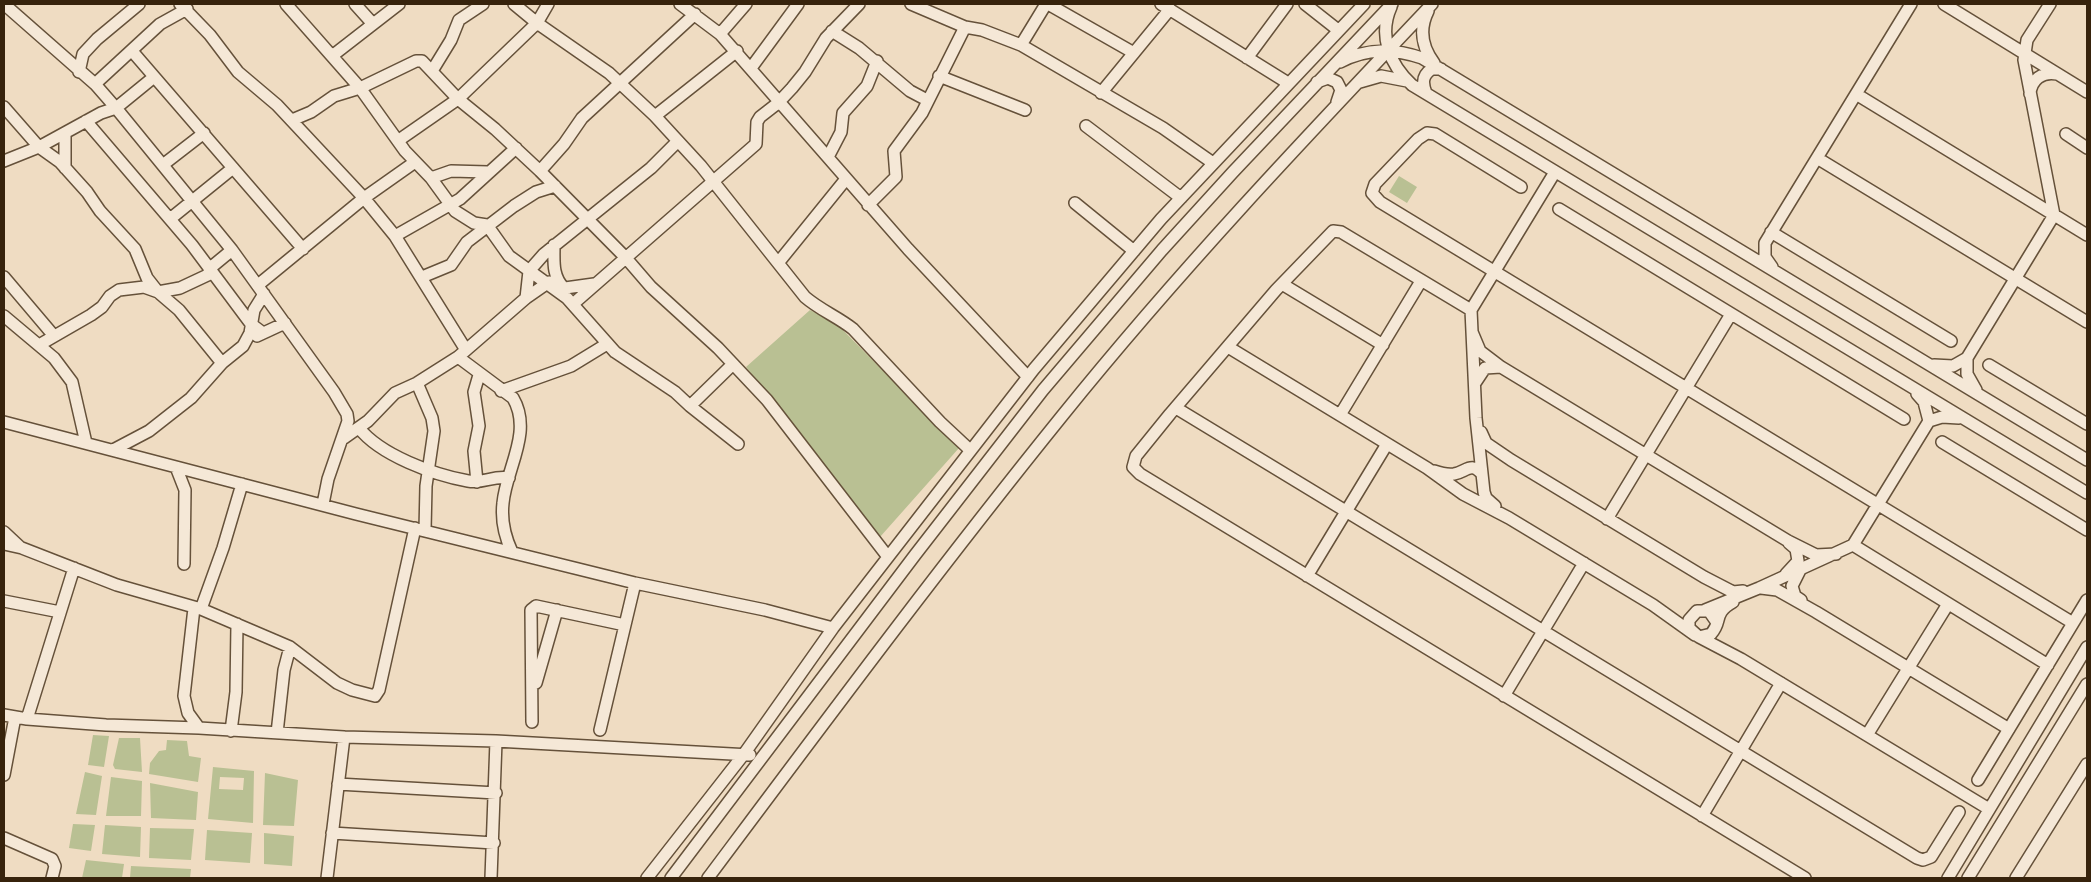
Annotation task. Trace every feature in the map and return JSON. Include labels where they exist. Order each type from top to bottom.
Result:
[{"type":"street","points":[[4,4],[95,84],[164,164],[261,289],[348,414],[344,438],[328,479],[323,504]]},
{"type":"street","points":[[80,72],[83,54],[97,39],[139,4]]},
{"type":"street","points":[[286,4],[360,88],[415,162],[432,178],[450,205],[464,219],[487,225],[509,256],[529,271],[557,286],[607,344],[620,356],[676,392],[690,406],[738,444]]},
{"type":"street","points":[[355,4],[373,24]]},
{"type":"street","points":[[332,56],[399,4]]},
{"type":"street","points":[[432,71],[451,40],[459,20],[483,4]]},
{"type":"street","points":[[514,4],[537,23],[619,82],[630,95],[655,116],[713,183],[805,297],[815,306],[838,318],[853,329],[940,422],[970,450]]},
{"type":"street","points":[[398,140],[458,99],[537,23],[548,4]]},
{"type":"street","points":[[680,4],[720,34],[737,52],[778,103],[868,204],[1028,377]]},
{"type":"street","points":[[720,34],[746,4]]},
{"type":"street","points":[[751,68],[798,4]]},
{"type":"street","points":[[573,304],[756,144],[757,122],[760,116],[778,103],[805,72],[832,31],[847,19],[859,4]]},
{"type":"street","points":[[911,4],[965,27],[982,30],[1022,45],[1163,128],[1213,163]]},
{"type":"street","points":[[1022,45],[1047,4],[1134,53]]},
{"type":"street","points":[[1247,58],[1287,4]]},
{"type":"street","points":[[1305,4],[1338,30]]},
{"type":"street","points":[[647,878],[744,754],[833,628],[1028,377],[1181,198],[1364,4]]},
{"type":"street","points":[[1392,4],[1385,26],[1387,50],[1398,70],[1412,85]]},
{"type":"street","points":[[671,878],[761,757],[1044,390],[1162,250],[1316,83],[1392,4]]},
{"type":"street","points":[[1739,248],[1753,248],[1765,242],[1911,4]]},
{"type":"street","points":[[1944,4],[2087,92]]},
{"type":"street","points":[[1981,395],[1967,374],[1967,358],[2054,215],[2030,96],[2024,53],[2027,40],[2050,4]]},
{"type":"street","points":[[708,878],[904,618],[1062,416],[1182,274],[1337,103],[1431,5]]},
{"type":"street","points":[[1431,5],[1422,28],[1424,44],[1430,58],[1441,70]]},
{"type":"street","points":[[95,84],[106,72],[132,52],[160,24],[184,6],[238,72],[292,120],[364,198],[394,236],[422,277],[462,354],[479,375],[513,398],[519,418],[517,451],[504,492],[503,511],[505,538],[512,552]]},
{"type":"street","points":[[1102,92],[1134,53],[1166,6],[1288,83]]},
{"type":"street","points":[[540,171],[564,144],[582,118],[695,14]]},
{"type":"street","points":[[868,204],[896,177],[894,151],[918,120],[965,27]]},
{"type":"street","points":[[832,31],[877,61],[910,91],[927,100]]},
{"type":"street","points":[[1316,83],[1337,64],[1364,52],[1387,50],[1408,53],[1422,58],[1773,268],[2087,460]]},
{"type":"street","points":[[132,52],[303,249]]},
{"type":"street","points":[[655,116],[737,52]]},
{"type":"street","points":[[292,120],[311,112],[334,96],[360,88],[416,61],[422,62],[458,99],[540,171],[626,258],[651,287],[733,364],[767,400],[888,557]]},
{"type":"street","points":[[828,157],[840,132],[843,113],[867,86],[877,61]]},
{"type":"street","points":[[1426,93],[1423,83],[1425,75],[1432,69],[1441,70]]},
{"type":"street","points":[[2030,96],[2031,88],[2038,77],[2045,74],[2058,74]]},
{"type":"street","points":[[939,76],[1025,110]]},
{"type":"street","points":[[1350,89],[1364,80],[1381,76],[1398,78],[1412,85],[2087,493]]},
{"type":"street","points":[[4,161],[40,147],[86,121],[116,108],[154,77]]},
{"type":"street","points":[[1316,83],[1324,78],[1336,82],[1341,90],[1337,103]]},
{"type":"street","points":[[469,88],[477,114]]},
{"type":"street","points":[[1856,94],[2087,235]]},
{"type":"street","points":[[4,107],[40,147],[65,168],[135,249],[147,278],[158,292],[179,310],[222,363]]},
{"type":"street","points":[[86,121],[192,245],[251,324],[263,333]]},
{"type":"street","points":[[1086,126],[1181,198]]},
{"type":"street","points":[[65,168],[66,133]]},
{"type":"street","points":[[164,164],[204,133]]},
{"type":"street","points":[[1521,186],[1431,133],[1422,135],[1373,187],[1373,195],[1380,202],[1494,272],[2073,623]]},
{"type":"street","points":[[2066,134],[2087,148]]},
{"type":"street","points":[[526,298],[529,271],[554,245],[651,168],[678,141]]},
{"type":"street","points":[[394,236],[460,199],[516,148]]},
{"type":"street","points":[[1817,158],[2087,322]]},
{"type":"street","points":[[246,340],[261,289],[303,249],[364,198],[415,162]]},
{"type":"street","points":[[170,219],[233,168]]},
{"type":"street","points":[[432,178],[451,171],[488,172]]},
{"type":"street","points":[[1509,518],[1486,498],[1476,418],[1471,310],[1555,172]]},
{"type":"street","points":[[778,263],[846,179]]},
{"type":"street","points":[[2022,195],[2030,197],[2037,194],[2044,188],[2047,179]]},
{"type":"street","points":[[422,277],[451,265],[463,246],[487,225],[536,192],[555,186]]},
{"type":"street","points":[[1075,202],[1134,252]]},
{"type":"street","points":[[1559,209],[1904,419]]},
{"type":"street","points":[[574,228],[597,228]]},
{"type":"street","points":[[1471,310],[1337,231],[1329,233],[1228,347],[1136,456],[1132,464],[1135,469],[1307,576],[1805,878]]},
{"type":"street","points":[[1771,232],[1951,341]]},
{"type":"street","points":[[1765,242],[1766,257],[1773,268]]},
{"type":"street","points":[[554,245],[557,286]]},
{"type":"street","points":[[39,345],[97,311],[110,296],[120,290],[144,287],[158,292],[180,288],[210,271],[232,250]]},
{"type":"street","points":[[4,277],[54,336]]},
{"type":"street","points":[[1340,415],[1421,281]]},
{"type":"street","points":[[344,438],[359,428],[395,393],[417,383],[462,354],[526,298],[557,286],[594,284]]},
{"type":"street","points":[[1282,284],[1383,346]]},
{"type":"street","points":[[254,310],[273,308]]},
{"type":"street","points":[[1607,519],[1731,314]]},
{"type":"street","points":[[4,316],[54,358],[72,382],[86,443]]},
{"type":"street","points":[[113,450],[134,441],[191,398],[222,363],[246,340],[285,323]]},
{"type":"street","points":[[1472,332],[1480,351],[1501,366],[1646,455],[1788,541],[1816,555],[1836,554]]},
{"type":"street","points":[[501,391],[571,366],[607,344]]},
{"type":"street","points":[[1228,347],[1427,468],[1463,493],[1509,518],[1653,605],[1697,636],[1741,659],[1989,809]]},
{"type":"street","points":[[1927,363],[1946,367],[1967,358]]},
{"type":"street","points":[[690,406],[733,364]]},
{"type":"street","points":[[1989,365],[2087,424]]},
{"type":"street","points":[[1475,385],[1479,374],[1485,368],[1501,366]]},
{"type":"street","points":[[477,482],[474,451],[479,426],[474,392],[479,375]]},
{"type":"street","points":[[4,544],[22,548],[117,585],[198,608],[290,647],[337,683],[372,696],[378,695],[420,529],[434,430],[432,418],[417,383]]},
{"type":"street","points":[[1697,636],[1711,634],[1724,607],[1757,589],[1853,545],[1929,421],[1924,402],[1912,388]]},
{"type":"street","points":[[1176,408],[1920,860],[1931,857],[1959,812]]},
{"type":"street","points":[[1929,421],[1951,417],[1966,420]]},
{"type":"street","points":[[1476,418],[1486,443],[1704,577],[1733,592],[1757,589],[1777,590],[2009,729]]},
{"type":"street","points":[[1463,493],[1456,480],[1473,457],[1476,418]]},
{"type":"street","points":[[4,422],[636,583],[765,610],[833,628]]},
{"type":"street","points":[[359,428],[375,444],[429,469],[477,482],[498,476],[509,478]]},
{"type":"street","points":[[134,441],[139,457]]},
{"type":"street","points":[[1942,442],[2087,530]]},
{"type":"street","points":[[1307,576],[1387,444]]},
{"type":"street","points":[[1463,493],[1479,492],[1483,480],[1485,462],[1492,456],[1511,460]]},
{"type":"street","points":[[176,467],[184,490],[184,564]]},
{"type":"street","points":[[1427,468],[1447,474],[1476,469],[1483,480]]},
{"type":"street","points":[[199,728],[188,713],[184,696],[198,608],[223,548],[242,484]]},
{"type":"street","points":[[4,532],[22,548]]},
{"type":"street","points":[[1782,577],[1798,561],[1796,550],[1788,541]]},
{"type":"street","points":[[1853,545],[2048,665]]},
{"type":"street","points":[[1504,696],[1584,563]]},
{"type":"street","points":[[27,719],[74,568]]},
{"type":"street","points":[[1800,570],[1792,586],[1792,592],[1816,612]]},
{"type":"street","points":[[1697,636],[1689,624],[1699,611],[1713,602],[1715,594],[1713,587],[1704,577]]},
{"type":"street","points":[[600,730],[636,583]]},
{"type":"street","points":[[1653,605],[1678,617],[1757,589]]},
{"type":"street","points":[[1978,780],[2087,600]]},
{"type":"street","points":[[4,602],[60,612]]},
{"type":"street","points":[[1867,735],[1948,604]]},
{"type":"street","points":[[532,722],[531,610],[536,606],[625,625]]},
{"type":"street","points":[[532,695],[557,610]]},
{"type":"street","points":[[1699,611],[1712,614],[1716,624],[1717,639],[1741,659]]},
{"type":"street","points":[[231,731],[236,692],[237,624]]},
{"type":"street","points":[[277,733],[284,670],[290,647]]},
{"type":"street","points":[[1948,878],[2087,647]]},
{"type":"street","points":[[1702,816],[1781,683]]},
{"type":"street","points":[[1968,878],[2087,684]]},
{"type":"street","points":[[4,775],[9,716],[27,719],[231,731],[344,737],[496,741],[744,754],[761,757]]},
{"type":"street","points":[[327,878],[344,737]]},
{"type":"street","points":[[491,878],[496,793],[496,741]]},
{"type":"street","points":[[2016,878],[2087,764]]},
{"type":"street","points":[[338,784],[496,793]]},
{"type":"street","points":[[332,833],[494,843]]},
{"type":"street","points":[[5,841],[52,859],[55,866],[52,878]]},
{"type":"green space","points":[[1399,176],[1417,187],[1407,203],[1389,192]]},
{"type":"green space","points":[[810,310],[836,323],[959,448],[880,537],[746,367]]},
{"type":"green space","points":[[93,735],[109,736],[104,767],[88,765]]},
{"type":"green space","points":[[119,738],[140,738],[142,772],[115,769],[113,765]]},
{"type":"green space","points":[[167,740],[187,741],[189,756],[201,758],[198,782],[149,774],[150,763],[159,751],[166,750]]},
{"type":"green space","points":[[213,767],[254,771],[253,823],[208,819]],"holes":[[[220,777],[244,778],[243,790],[219,789]]]},
{"type":"green space","points":[[85,772],[102,776],[96,815],[76,814]]},
{"type":"green space","points":[[265,773],[298,780],[294,826],[263,825]]},
{"type":"green space","points":[[111,777],[142,781],[141,816],[106,816]]},
{"type":"green space","points":[[150,783],[198,792],[196,820],[151,818]]},
{"type":"green space","points":[[73,824],[95,825],[91,851],[69,848]]},
{"type":"green space","points":[[105,825],[141,827],[140,857],[102,854]]},
{"type":"green space","points":[[150,828],[194,829],[191,860],[149,858]]},
{"type":"green space","points":[[207,830],[252,833],[250,863],[205,860]]},
{"type":"green space","points":[[264,833],[294,836],[292,866],[264,864]]},
{"type":"green space","points":[[86,860],[124,864],[122,878],[82,878]]},
{"type":"green space","points":[[131,866],[191,869],[190,878],[130,878]]}]
